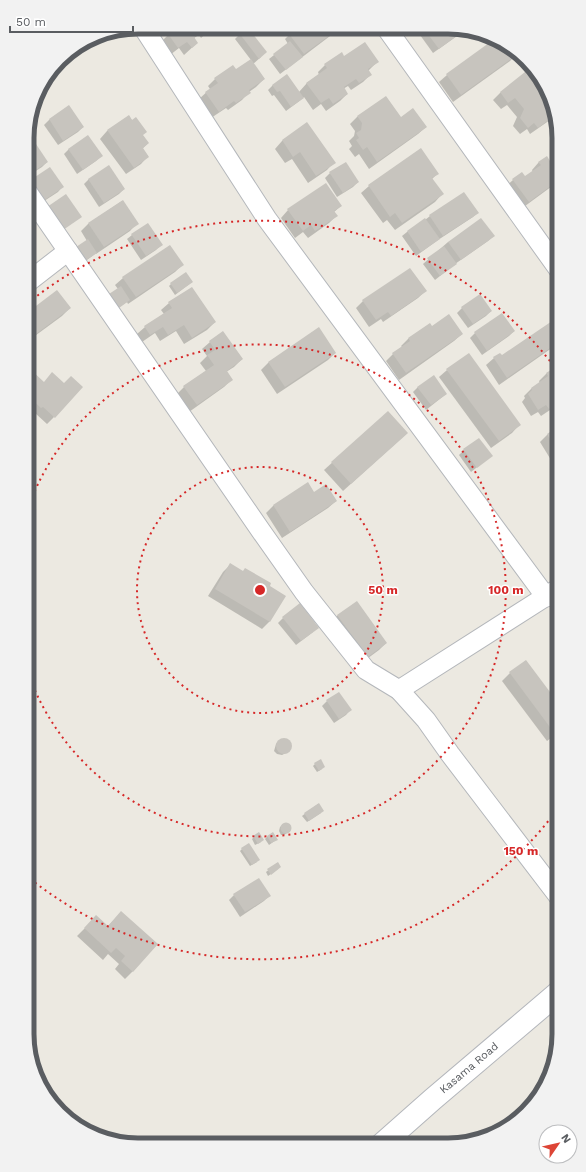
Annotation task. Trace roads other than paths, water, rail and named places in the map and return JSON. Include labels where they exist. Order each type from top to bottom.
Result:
[{"type":"street","points":[[148,34],[267,219],[552,593],[399,690]]},
{"type":"street","points":[[391,34],[552,260]]},
{"type":"street","points":[[34,202],[304,592],[366,670],[399,690],[426,720],[450,754],[552,888]]},
{"type":"street","points":[[34,277],[68,251]]},
{"type":"street","name":"Kasama Road","points":[[389,1138],[552,998]]}]
